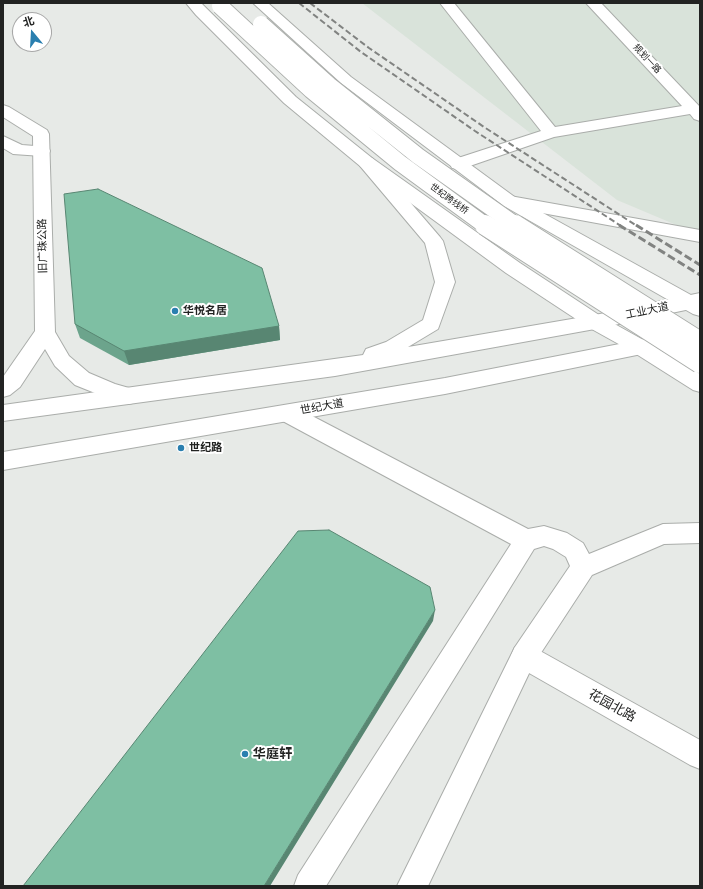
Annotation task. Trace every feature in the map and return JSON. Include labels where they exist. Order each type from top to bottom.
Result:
[{"type":"main road","points":[[193,3],[290,100],[366,162],[513,268],[595,322],[640,347],[700,384]]},
{"type":"main road","name":"世纪跨线桥","points":[[237,3],[329,84],[418,156],[506,219],[700,342]]},
{"type":"main road","points":[[260,3],[346,80],[510,202],[696,304]]},
{"type":"main road","points":[[446,3],[551,133]]},
{"type":"main road","name":"规划一路","points":[[593,3],[697,112]]},
{"type":"main road","name":"世纪跨线桥","points":[[220,6],[311,90],[400,163],[496,232],[700,363]]},
{"type":"main road","name":"旧广珠公路","points":[[3,110],[41,134],[45,332]]},
{"type":"main road","points":[[458,164],[551,133],[697,112]]},
{"type":"main road","points":[[3,141],[19,150],[42,150]]},
{"type":"main road","points":[[335,368],[393,347],[431,324],[445,282],[434,241],[366,162]]},
{"type":"main road","points":[[510,202],[700,236]]},
{"type":"main road","name":"工业大道","points":[[595,322],[696,304]]},
{"type":"main road","points":[[3,413],[335,368],[595,322]]},
{"type":"main road","points":[[3,389],[13,381],[45,332],[62,361],[82,379],[110,391],[129,396]]},
{"type":"main road","points":[[640,347],[700,335]]},
{"type":"main road","name":"世纪大道","points":[[3,460],[445,386],[640,347]]},
{"type":"main road","points":[[287,413],[526,540],[544,536],[559,540],[575,550],[583,567]]},
{"type":"main road","points":[[412,886],[524,656],[583,567],[664,534],[700,532]]},
{"type":"main road","points":[[309,886],[526,540]]},
{"type":"main road","name":"花园北路","points":[[524,656],[700,755]]},
{"type":"shaded area","points":[[362,3],[700,3],[700,235],[617,200]]},
{"type":"building","name":"华悦名居","points":[[98,189],[262,268],[279,326],[124,351],[75,324],[64,194]]},
{"type":"building","name":"华庭轩","points":[[329,530],[430,587],[435,610],[264,886],[23,886],[298,531]]},
{"type":"railway","points":[[299,3],[361,52],[475,131],[621,226]]},
{"type":"railway","points":[[310,3],[369,48],[484,127],[637,226]]},
{"type":"railway","points":[[619,225],[700,275]]},
{"type":"railway","points":[[636,225],[700,265]]},
{"type":"place","name":"华悦名居","points":[[175,311]]},
{"type":"place","name":"世纪路","points":[[181,448]]},
{"type":"place","name":"华庭轩","points":[[245,754]]}]
